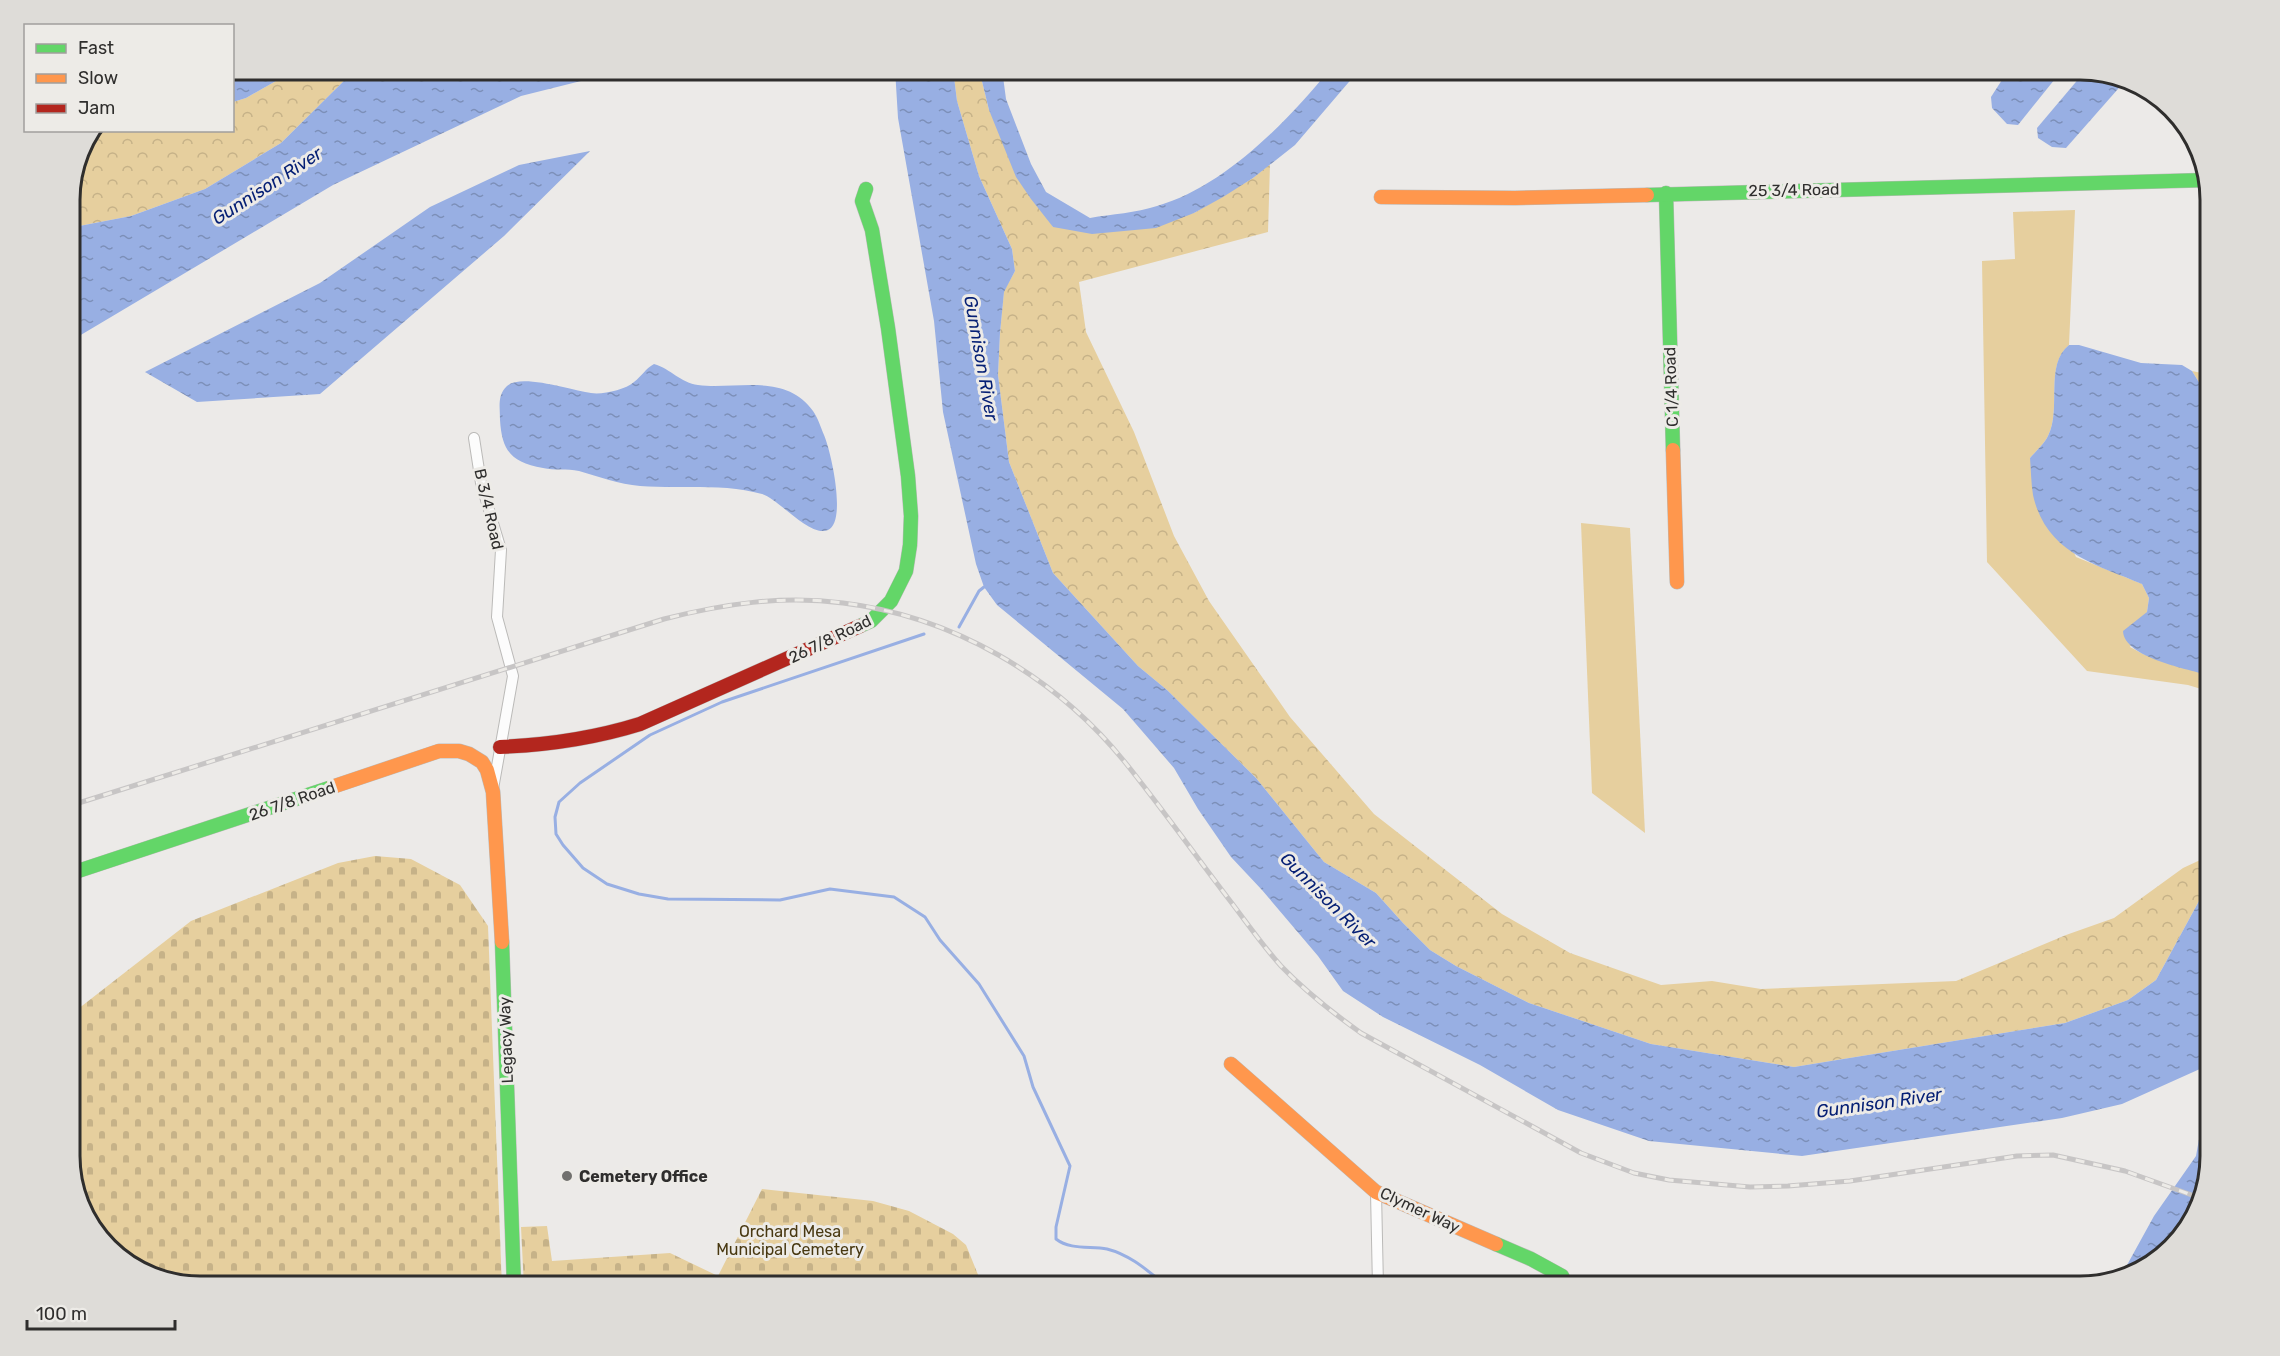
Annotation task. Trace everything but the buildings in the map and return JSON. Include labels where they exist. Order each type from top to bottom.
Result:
[{"type":"street","name":"25 3/4 Road","points":[[1381,197],[1515,198],[2199,180]]},
{"type":"street","name":"26 7/8 Road","points":[[500,747],[526,746],[573,739],[614,732],[639,724],[871,621],[891,601],[906,571],[911,516],[908,476],[888,328],[872,230],[862,201],[866,189]]},
{"type":"street","name":"C 1/4 Road","points":[[1666,193],[1677,582]]},
{"type":"street","name":"B 3/4 Road","points":[[474,438],[481,483],[501,550],[497,617],[513,676],[493,792]]},
{"type":"street","name":"26 7/8 Road","points":[[80,870],[439,751],[459,751],[470,754],[482,762],[487,770],[493,792]]},
{"type":"street","name":"Legacy Way","points":[[493,792],[505,998],[514,1276]]},
{"type":"street","name":"Clymer Way","points":[[1231,1064],[1376,1191],[1392,1200],[1531,1259],[1562,1276]]},
{"type":"street","points":[[1376,1191],[1378,1276]]},
{"type":"green space","points":[[278,80],[345,80],[281,143],[205,189],[131,216],[80,226],[80,191],[84,168],[99,135],[103,132],[234,132],[234,102],[246,98]]},
{"type":"green space","points":[[954,80],[982,80],[989,110],[1053,227],[1194,213],[1253,178],[1270,164],[1268,232],[1079,282],[1086,332],[1134,432],[1174,536],[1209,601],[1290,717],[1374,814],[1502,914],[1570,953],[1661,985],[1712,981],[1761,989],[1956,981],[2066,935],[2114,918],[2183,868],[2200,860],[2200,899],[2156,980],[2128,1000],[2065,1023],[1794,1067],[1651,1044],[1529,1003],[1456,966],[1430,950],[1376,893],[1324,862],[1256,778],[1167,690],[1138,666],[1053,573],[1009,462],[998,375],[1004,291],[1015,271],[1012,249],[979,176],[957,101]]},
{"type":"green space","points":[[2075,210],[2069,345],[2061,354],[2057,364],[2052,425],[2042,445],[2030,458],[2076,557],[2142,584],[2149,598],[2147,612],[2130,647],[2143,654],[2200,672],[2200,689],[2087,671],[1987,562],[1982,261],[2015,259],[2013,212]]},
{"type":"green space","points":[[2192,371],[2200,373],[2200,384]]},
{"type":"green space","points":[[1581,523],[1630,528],[1645,833],[1592,793]]},
{"type":"green space","points":[[375,856],[411,859],[460,885],[488,926],[502,1276],[199,1276],[168,1272],[153,1267],[126,1252],[104,1230],[86,1195],[80,1165],[80,1007],[191,921],[338,863]]},
{"type":"green space","name":"Orchard Mesa Municipal Cemetery","points":[[762,1189],[873,1201],[909,1211],[953,1234],[966,1245],[979,1276],[718,1276]]},
{"type":"green space","name":"Orchard Mesa Municipal Cemetery","points":[[547,1226],[552,1261],[670,1253],[718,1276],[523,1276],[521,1227]]},
{"type":"water","points":[[234,80],[278,80],[246,98],[234,102]]},
{"type":"water","name":"Gunnison River","points":[[345,80],[585,80],[521,96],[333,185],[80,335],[80,226],[131,216],[205,189],[281,143]]},
{"type":"water","name":"Gunnison River","points":[[896,80],[954,80],[957,101],[979,176],[1012,249],[1015,271],[1004,292],[998,375],[1009,462],[1053,573],[1138,666],[1167,690],[1256,778],[1324,862],[1376,893],[1430,950],[1456,966],[1529,1003],[1651,1044],[1794,1067],[2065,1023],[2128,1000],[2156,980],[2200,899],[2200,1069],[2122,1104],[2062,1118],[1802,1156],[1649,1141],[1558,1110],[1480,1065],[1383,1017],[1343,991],[1318,956],[1231,857],[1198,809],[1174,768],[1123,709],[997,605],[984,587],[976,564],[943,412],[934,321],[898,118]]},
{"type":"water","points":[[982,80],[1003,80],[1006,99],[1031,164],[1046,192],[1090,218],[1132,212],[1182,197],[1206,184],[1253,150],[1274,131],[1321,80],[1351,80],[1295,145],[1253,178],[1223,197],[1194,213],[1156,228],[1092,234],[1053,227],[1016,177],[989,110]]},
{"type":"water","points":[[2002,80],[2054,80],[2018,125],[2007,124],[1992,108],[1991,97]]},
{"type":"water","points":[[2078,80],[2096,81],[2120,87],[2066,148],[2052,147],[2038,138],[2037,128]]},
{"type":"water","points":[[590,151],[504,236],[320,394],[197,402],[145,372],[320,283],[430,207],[519,165]]},
{"type":"water","points":[[2069,345],[2079,345],[2141,363],[2182,365],[2192,371],[2200,384],[2200,673],[2159,661],[2134,648],[2126,640],[2123,631],[2147,612],[2149,598],[2142,584],[2075,554],[2049,531],[2039,515],[2033,495],[2030,458],[2046,439],[2052,425],[2055,375],[2061,354]]},
{"type":"water","points":[[654,364],[692,384],[775,387],[789,391],[802,399],[816,417],[830,455],[837,501],[834,524],[828,530],[821,531],[812,528],[762,494],[733,489],[624,484],[579,471],[547,469],[532,465],[516,458],[506,447],[501,431],[500,398],[507,386],[514,382],[535,382],[591,393],[607,393],[630,385]]},
{"type":"water","points":[[2200,1134],[2199,1172],[2196,1188],[2184,1217],[2176,1230],[2154,1252],[2126,1267],[2154,1216],[2196,1156]]},
{"type":"waterway","points":[[959,627],[979,591],[984,587]]},
{"type":"waterway","points":[[924,634],[722,702],[650,735],[580,783],[559,802],[555,817],[556,834],[583,868],[607,884],[639,894],[668,899],[780,900],[830,889],[894,897],[925,917],[940,940],[979,984],[1024,1056],[1033,1087],[1070,1166],[1056,1227],[1056,1239],[1067,1245],[1107,1249],[1124,1255],[1154,1276]]},
{"type":"railway","points":[[80,803],[664,619],[730,605],[798,600],[843,603],[884,610],[923,621],[962,636],[1034,677],[1066,702],[1097,730],[1124,761],[1274,958],[1330,1010],[1361,1033],[1581,1153],[1634,1173],[1669,1180],[1750,1187],[1850,1181],[2017,1156],[2053,1155],[2125,1171],[2193,1196]]},
{"type":"traffic: fast","points":[[1647,195],[2199,180]]},
{"type":"traffic: fast","points":[[860,626],[871,621],[891,601],[906,571],[911,516],[908,476],[888,328],[872,230],[862,201],[866,189]]},
{"type":"traffic: fast","points":[[1666,193],[1673,450]]},
{"type":"traffic: fast","points":[[80,870],[332,787]]},
{"type":"traffic: fast","points":[[502,942],[514,1276]]},
{"type":"traffic: fast","points":[[1496,1244],[1562,1276]]},
{"type":"traffic: slow","points":[[1381,197],[1515,198],[1647,195]]},
{"type":"traffic: slow","points":[[1673,450],[1677,582]]},
{"type":"traffic: slow","points":[[332,787],[439,751],[459,751],[482,762],[487,770],[493,792],[502,942]]},
{"type":"traffic: slow","points":[[1231,1064],[1376,1192],[1496,1244]]},
{"type":"traffic: jam","points":[[500,747],[571,740],[640,724],[860,626]]},
{"type":"place","name":"Cemetery Office","points":[[567,1176]]}]
